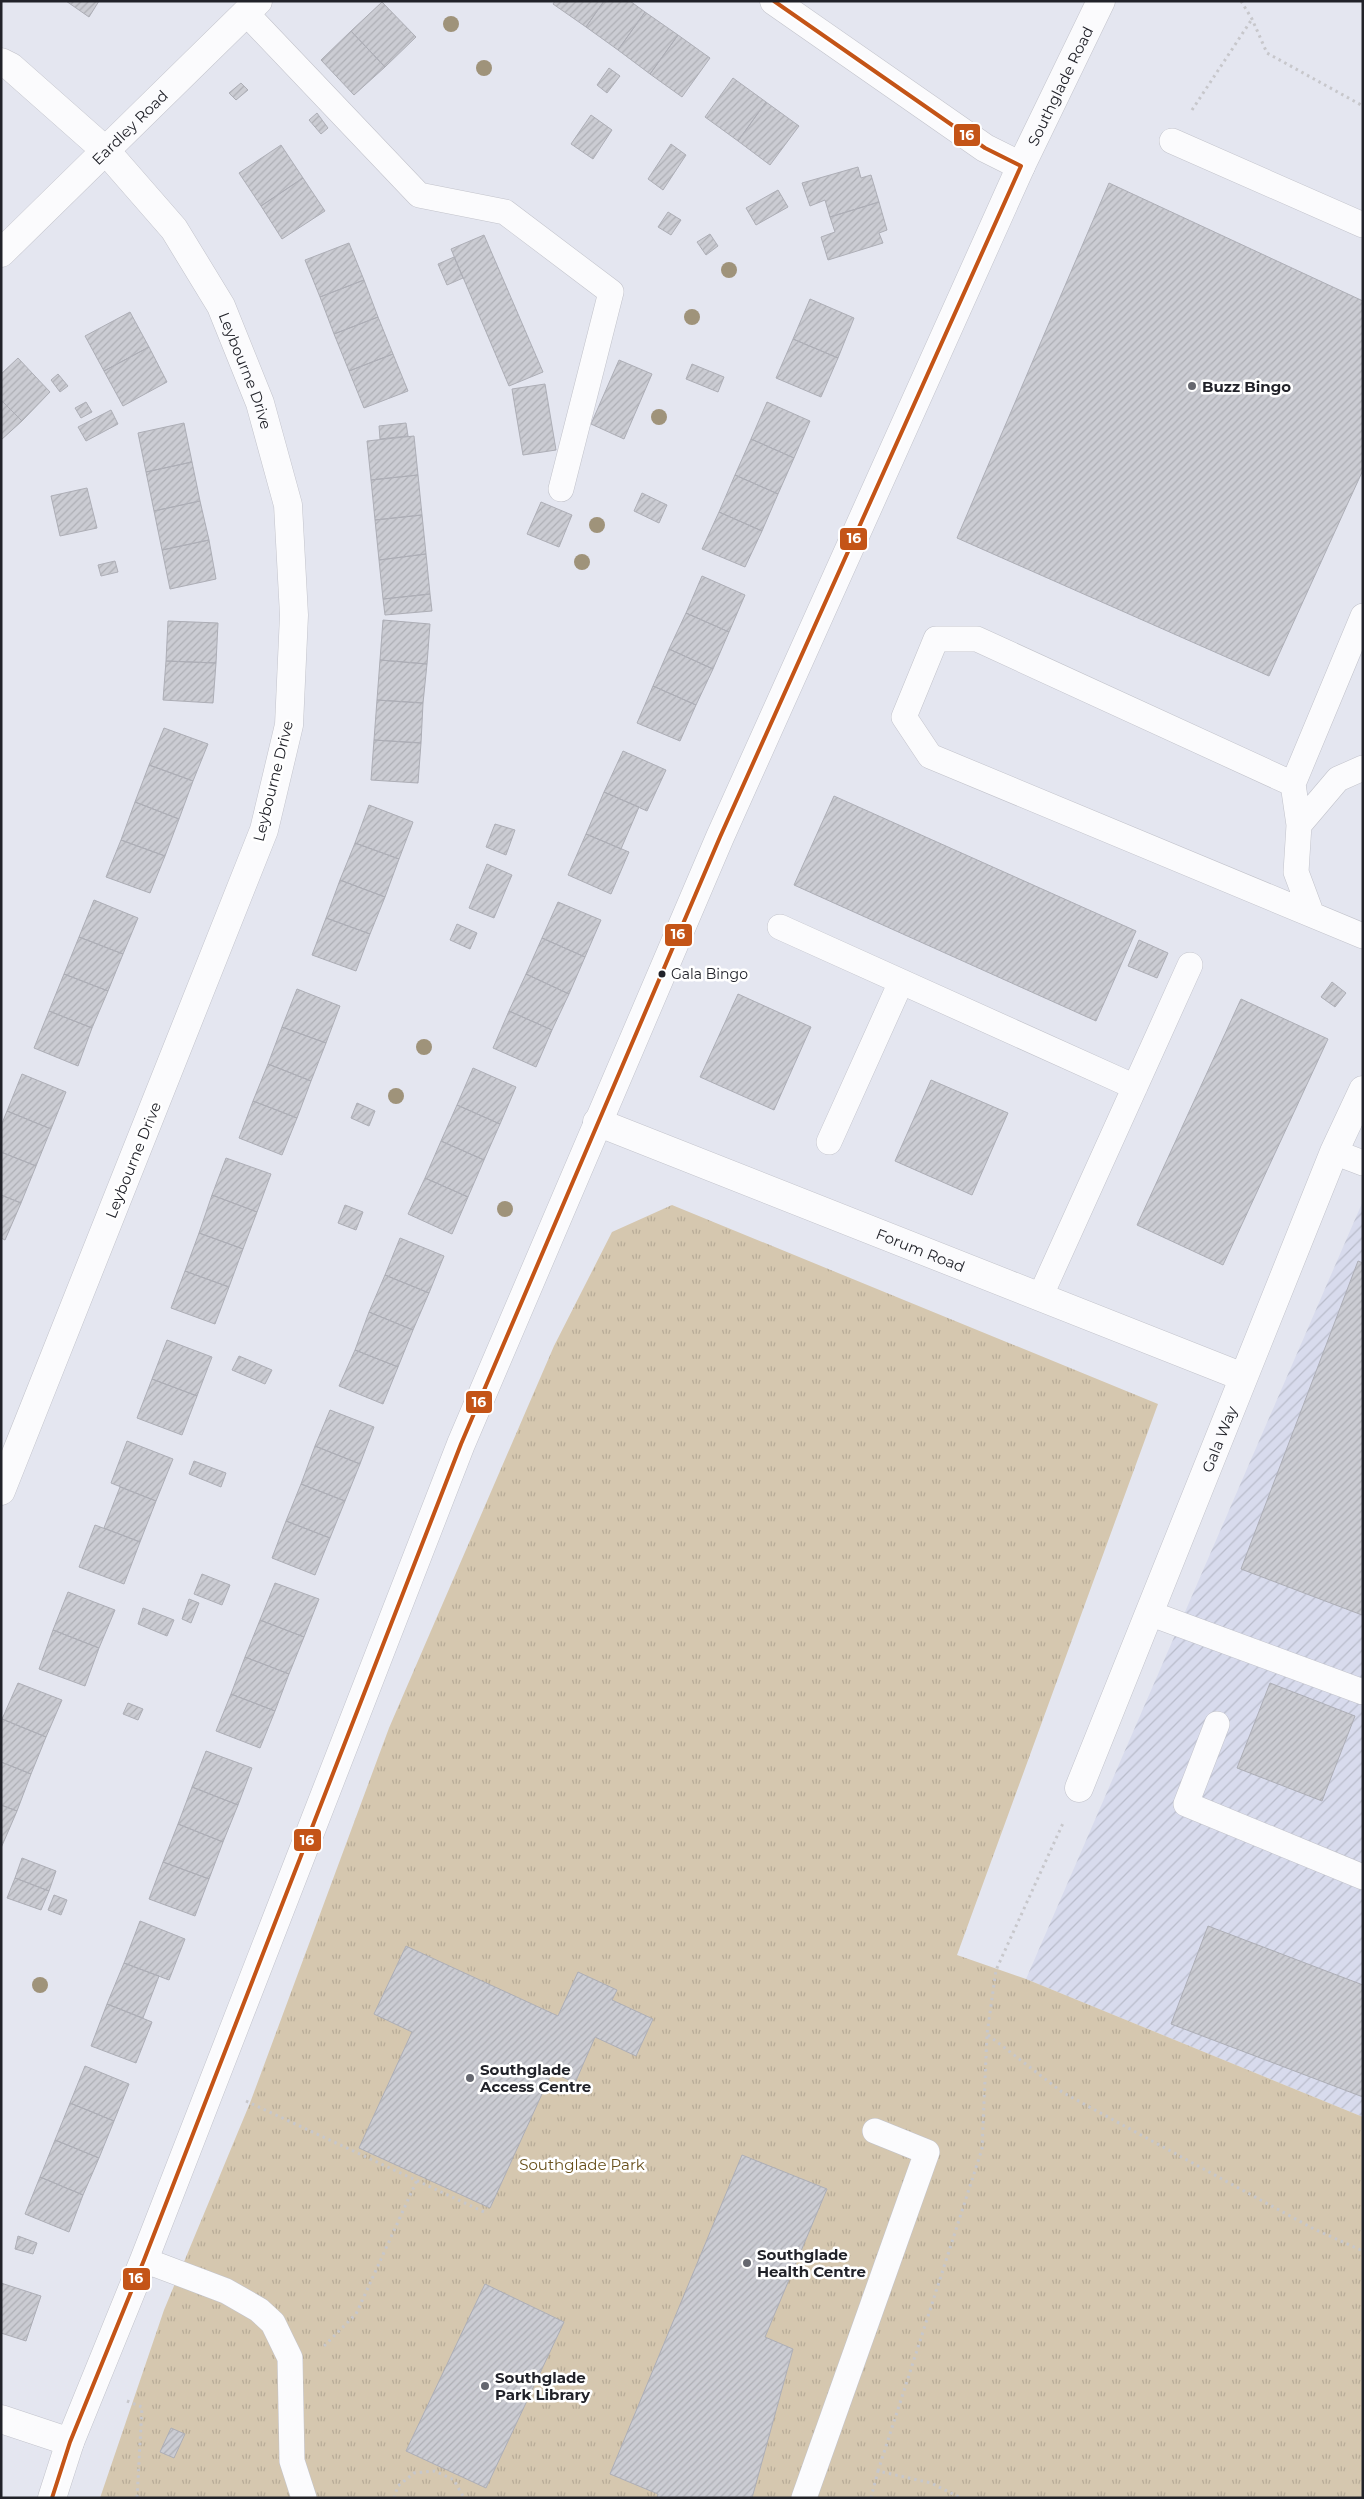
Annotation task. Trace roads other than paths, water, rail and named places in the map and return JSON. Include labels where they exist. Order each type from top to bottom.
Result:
[{"type":"street","points":[[774,1],[985,148],[1021,166]]},
{"type":"street","name":"Southglade Road","points":[[52,2498],[70,2442],[144,2260],[461,1444],[720,837],[1021,166],[1101,1]]},
{"type":"street","name":"Eardley Road","points":[[1,253],[252,7]]},
{"type":"street","name":"Leybourne Drive","points":[[1,62],[11,67],[106,151],[174,229],[221,306],[260,403],[288,505],[294,615],[289,725],[264,830],[1,1491]]},
{"type":"street","name":"Gala Way","points":[[1079,1788],[1334,1152],[1363,1090]]},
{"type":"street","name":"Forum Road","points":[[598,1122],[1244,1377]]},
{"type":"street","points":[[1,2419],[70,2442]]},
{"type":"lane","points":[[252,7],[419,195],[505,212],[611,292],[561,489]]},
{"type":"lane","points":[[1172,141],[1363,225]]},
{"type":"lane","points":[[1312,915],[1296,872],[1299,825],[1292,784],[1363,616]]},
{"type":"lane","points":[[1292,784],[977,639],[936,639],[904,717],[930,756],[1363,936]]},
{"type":"lane","points":[[1299,825],[1338,779],[1363,768]]},
{"type":"lane","points":[[780,927],[1135,1087]]},
{"type":"lane","points":[[1040,1297],[1190,965]]},
{"type":"lane","points":[[829,1142],[901,982]]},
{"type":"lane","points":[[1334,1152],[1363,1163]]},
{"type":"lane","points":[[1149,1613],[1363,1692]]},
{"type":"lane","points":[[1217,1724],[1186,1804],[1363,1878]]},
{"type":"lane","points":[[804,2498],[927,2152],[875,2131]]},
{"type":"lane","points":[[144,2260],[226,2290],[259,2310],[273,2323],[290,2358],[292,2461],[302,2496]]},
{"type":"place","name":"Buzz Bingo","points":[[1192,386]]},
{"type":"place","name":"Gala Bingo","points":[[662,974]]},
{"type":"place","name":"Southglade Access Centre","points":[[470,2078]]},
{"type":"place","name":"Southglade Health Centre","points":[[747,2263]]},
{"type":"place","name":"Southglade Park Library","points":[[485,2386]]},
{"type":"park label","name":"Southglade Park","points":[[582,2164]]}]
